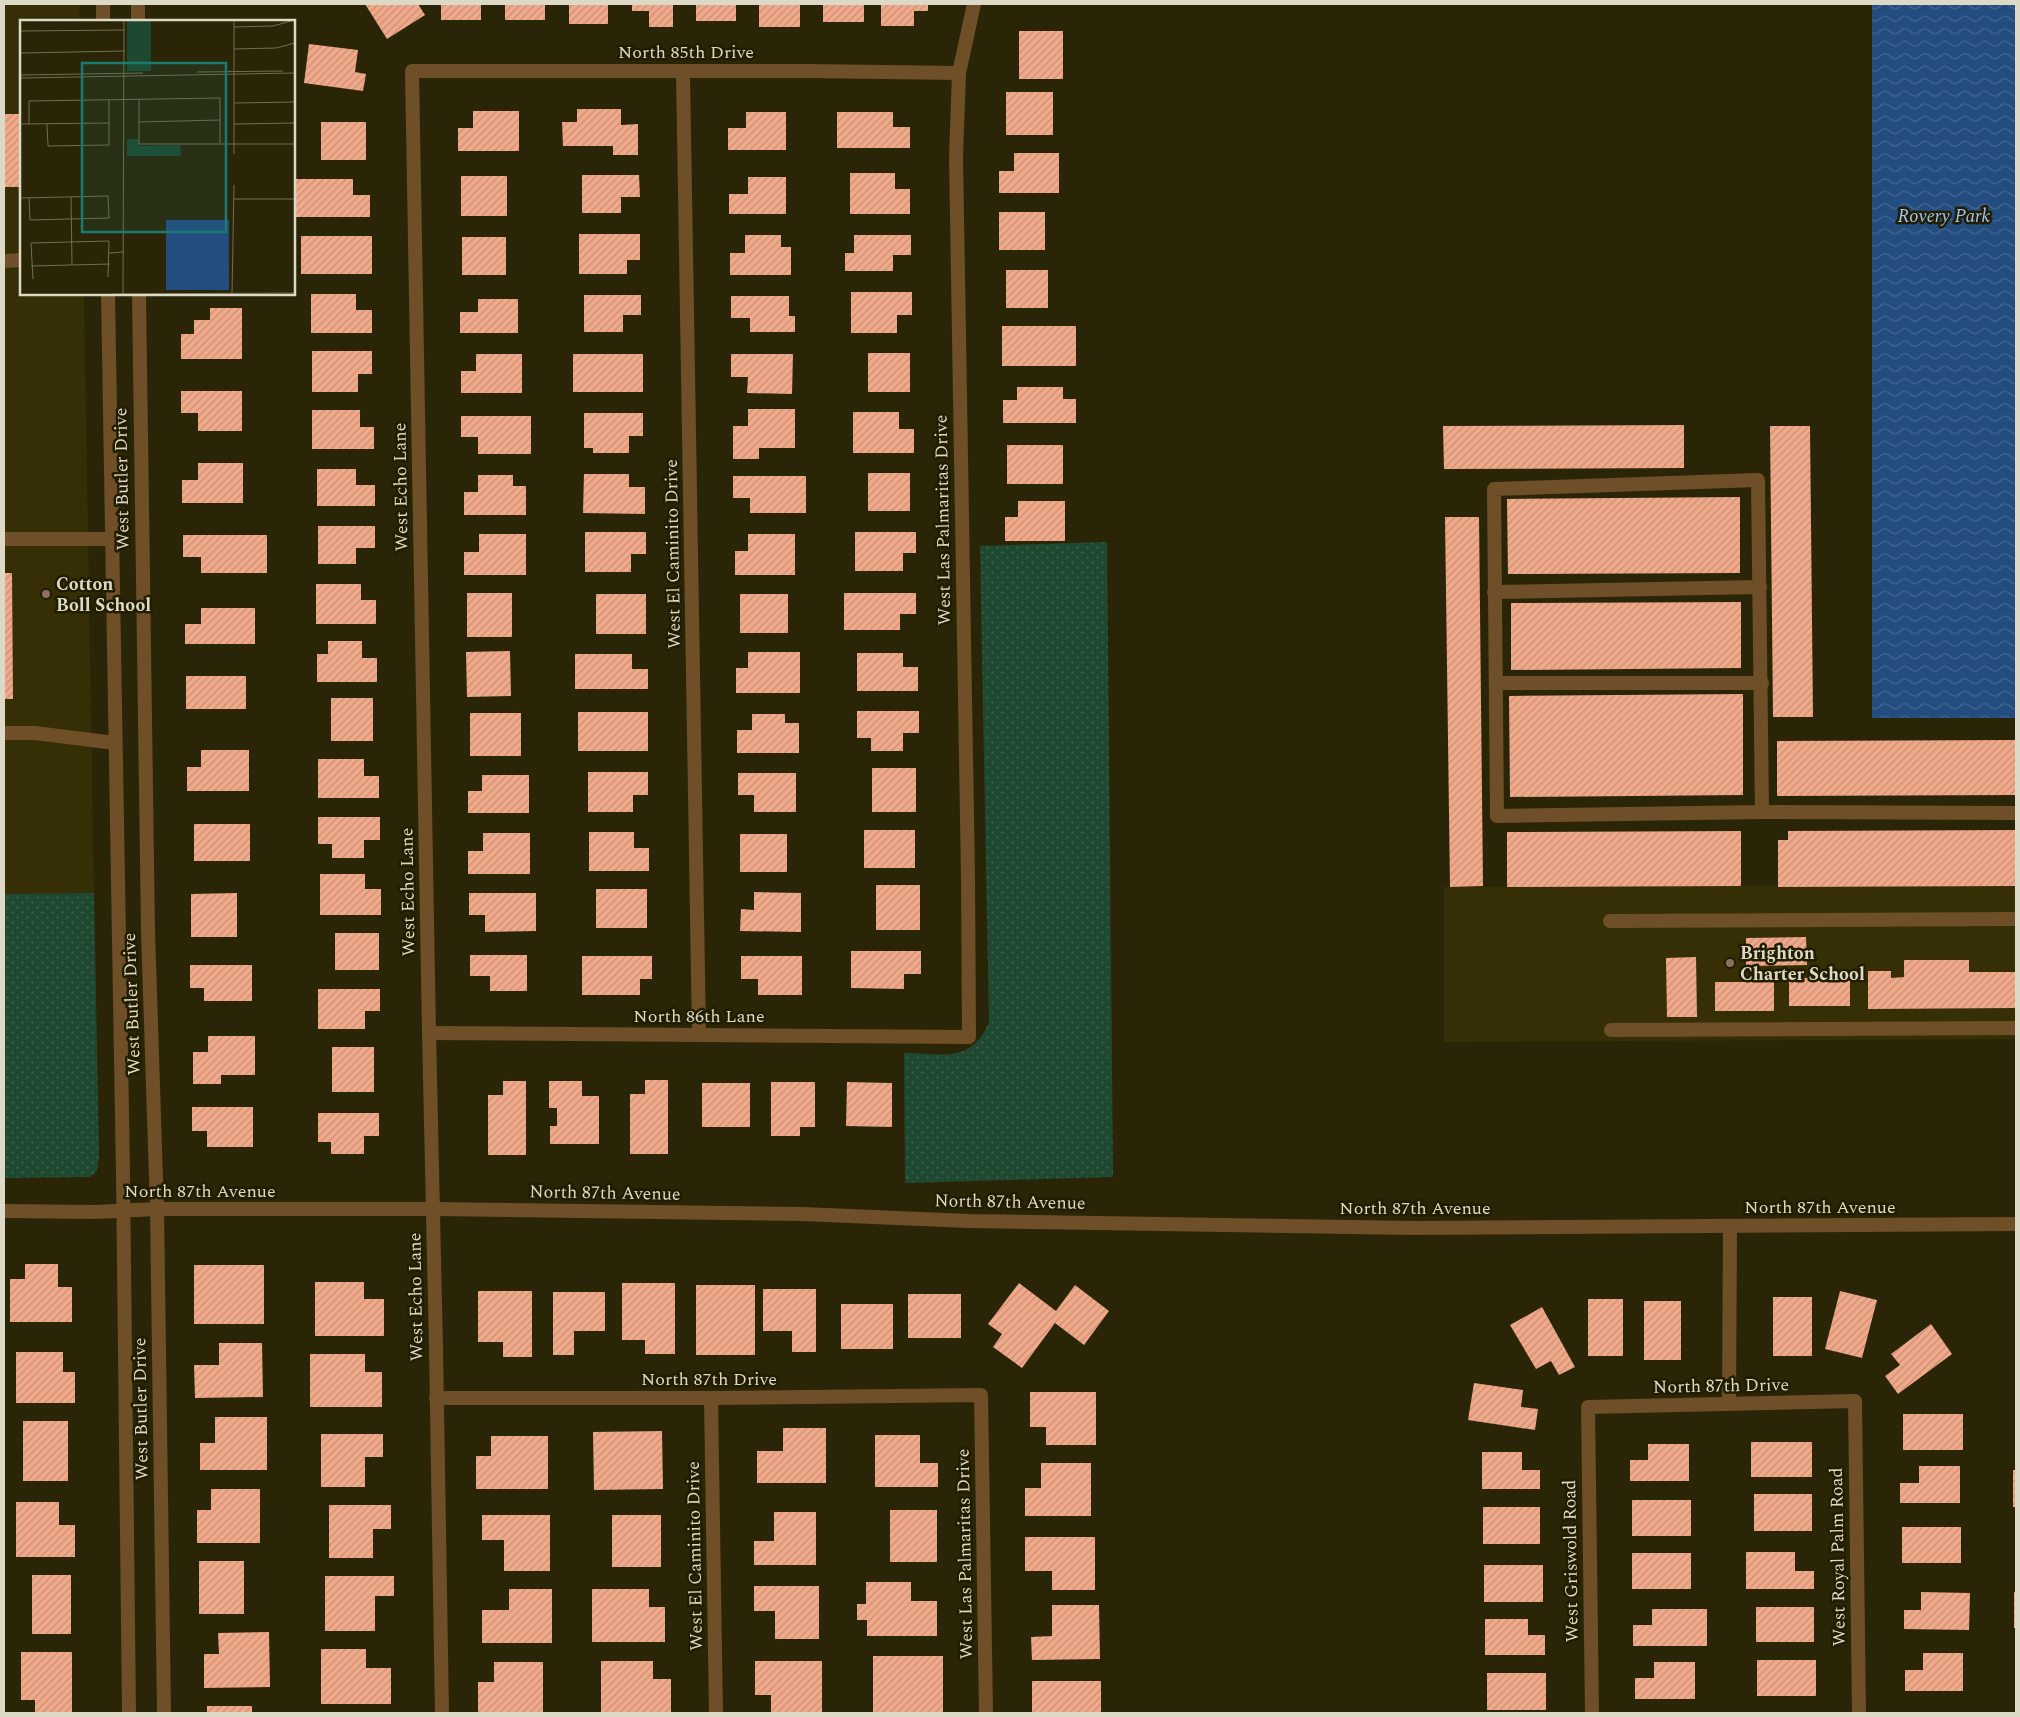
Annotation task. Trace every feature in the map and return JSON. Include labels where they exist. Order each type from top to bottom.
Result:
[{"type":"street","points":[[103,4],[103,20]]},
{"type":"street","points":[[138,4],[138,20]]},
{"type":"street","name":"West Las Palmaritas Drive","points":[[969,1036],[956,156],[959,73],[974,4]]},
{"type":"street","name":"North 85th Drive","points":[[412,71],[959,73]]},
{"type":"street","name":"West Echo Lane","points":[[412,71],[442,1713]]},
{"type":"street","name":"West El Caminito Drive","points":[[683,72],[699,1035]]},
{"type":"street","points":[[4,261],[20,260]]},
{"type":"street","name":"West Butler Drive","points":[[108,295],[129,1713]]},
{"type":"street","name":"West Butler Drive","points":[[139,295],[148,931],[157,1209],[164,1713]]},
{"type":"street","points":[[1762,812],[1762,683],[1758,480],[1494,489],[1497,816],[1762,812],[2016,813]]},
{"type":"street","points":[[4,539],[112,539]]},
{"type":"street","points":[[1494,592],[1760,587]]},
{"type":"street","points":[[1496,683],[1762,683]]},
{"type":"street","points":[[4,733],[35,733],[115,743]]},
{"type":"street","points":[[1610,921],[2016,919]]},
{"type":"street","points":[[1611,1030],[2016,1028]]},
{"type":"street","name":"North 86th Lane","points":[[429,1033],[969,1036]]},
{"type":"street","name":"North 87th Avenue","points":[[4,1211],[433,1209],[802,1214],[968,1221],[1375,1227],[2016,1224]]},
{"type":"street","points":[[1729,1404],[1730,1226]]},
{"type":"street","name":"West Las Palmaritas Drive","points":[[981,1395],[986,1713]]},
{"type":"street","name":"North 87th Drive","points":[[436,1398],[711,1398],[981,1395]]},
{"type":"street","name":"West El Caminito Drive","points":[[711,1398],[716,1713]]},
{"type":"street","name":"North 87th Drive","points":[[1588,1408],[1854,1401]]},
{"type":"street","name":"West Royal Palm Road","points":[[1854,1401],[1859,1713]]},
{"type":"street","name":"West Griswold Road","points":[[1588,1408],[1592,1713]]},
{"type":"shaded area","name":"Cotton Boll School","points":[[4,4],[79,4],[80,20],[20,20],[20,295],[84,295],[94,893],[4,894]]},
{"type":"shaded area","name":"Brighton Charter School","points":[[2016,885],[2016,1039],[1444,1042],[1444,887]]},
{"type":"green space","points":[[1107,542],[1113,1177],[905,1183],[904,1053],[942,1055],[964,1051],[982,1036],[989,1022],[980,546]]},
{"type":"green space","points":[[94,893],[99,1156],[97,1171],[90,1177],[4,1178],[4,894]]},
{"type":"water","name":"Rovery Park","points":[[1872,4],[2016,4],[2016,718],[1872,718]]},
{"type":"building","points":[[365,4],[418,4],[425,15],[387,39]]},
{"type":"building","points":[[441,4],[481,4],[481,20],[441,20]]},
{"type":"building","points":[[505,4],[545,4],[545,20],[505,20]]},
{"type":"building","points":[[569,4],[608,4],[608,24],[569,24]]},
{"type":"building","points":[[632,4],[673,4],[673,27],[649,27],[649,11],[632,11]]},
{"type":"building","points":[[696,4],[736,4],[736,21],[696,21]]},
{"type":"building","points":[[759,4],[800,4],[800,27],[759,27]]},
{"type":"building","points":[[823,4],[864,4],[864,22],[823,22]]},
{"type":"building","points":[[881,4],[928,4],[928,11],[914,11],[914,26],[881,26]]},
{"type":"building","points":[[1019,31],[1063,31],[1063,79],[1019,79]]},
{"type":"building","points":[[309,44],[358,50],[355,72],[366,74],[363,91],[304,83]]},
{"type":"building","points":[[1006,92],[1053,92],[1053,135],[1006,135]]},
{"type":"building","points":[[577,109],[621,109],[621,125],[638,124],[638,155],[613,155],[613,146],[563,146],[562,122],[577,122]]},
{"type":"building","points":[[473,111],[519,111],[519,151],[458,151],[458,128],[473,128]]},
{"type":"building","points":[[746,112],[786,112],[786,150],[728,150],[728,128],[746,128]]},
{"type":"building","points":[[837,112],[893,112],[893,127],[910,127],[910,148],[837,148]]},
{"type":"building","points":[[4,114],[20,114],[20,187],[4,187]]},
{"type":"building","points":[[321,122],[366,122],[366,160],[321,160]]},
{"type":"building","points":[[1014,153],[1059,153],[1059,193],[999,193],[999,171],[1014,171]]},
{"type":"building","points":[[850,173],[895,173],[895,189],[910,189],[910,214],[850,214]]},
{"type":"building","points":[[582,175],[639,175],[640,197],[621,197],[621,213],[582,213]]},
{"type":"building","points":[[461,176],[507,176],[507,216],[461,216]]},
{"type":"building","points":[[748,177],[786,177],[786,214],[729,214],[729,194],[748,194]]},
{"type":"building","points":[[296,179],[353,179],[353,195],[370,195],[370,217],[296,217]]},
{"type":"building","points":[[999,212],[1045,212],[1045,250],[999,250]]},
{"type":"building","points":[[579,234],[640,234],[640,260],[627,260],[627,274],[579,274]]},
{"type":"building","points":[[745,235],[781,235],[781,247],[791,247],[791,275],[730,275],[730,253],[745,253]]},
{"type":"building","points":[[854,235],[911,235],[911,255],[893,255],[893,271],[845,271],[845,253],[854,253]]},
{"type":"building","points":[[301,236],[372,236],[372,274],[301,274]]},
{"type":"building","points":[[462,237],[506,237],[506,275],[462,275]]},
{"type":"building","points":[[1006,270],[1048,270],[1048,308],[1006,308]]},
{"type":"building","points":[[851,292],[912,292],[912,315],[897,315],[897,333],[851,333]]},
{"type":"building","points":[[311,294],[356,294],[356,310],[372,310],[372,333],[311,333]]},
{"type":"building","points":[[584,295],[641,295],[641,315],[623,315],[623,332],[584,332]]},
{"type":"building","points":[[731,296],[789,296],[789,316],[795,316],[795,332],[750,332],[750,318],[731,318]]},
{"type":"building","points":[[478,299],[518,299],[518,333],[460,333],[460,312],[478,312]]},
{"type":"building","points":[[210,308],[242,308],[242,359],[181,359],[181,334],[194,334],[194,320],[210,320]]},
{"type":"building","points":[[1002,326],[1076,326],[1076,366],[1002,366]]},
{"type":"building","points":[[312,351],[372,351],[372,374],[358,374],[358,392],[312,392]]},
{"type":"building","points":[[868,353],[910,353],[910,392],[868,392]]},
{"type":"building","points":[[476,354],[522,354],[522,393],[461,393],[461,371],[476,371]]},
{"type":"building","points":[[573,354],[643,354],[643,392],[573,392]]},
{"type":"building","points":[[731,354],[793,354],[792,394],[747,393],[748,377],[731,377]]},
{"type":"building","points":[[1017,387],[1063,387],[1063,399],[1076,399],[1076,423],[1003,423],[1003,400],[1017,400]]},
{"type":"building","points":[[181,391],[242,391],[242,431],[198,431],[198,413],[181,413]]},
{"type":"building","points":[[748,409],[795,409],[795,448],[759,448],[759,459],[733,459],[733,426],[748,426]]},
{"type":"building","points":[[312,410],[360,410],[360,427],[374,427],[374,449],[312,449]]},
{"type":"building","points":[[853,412],[899,412],[899,429],[914,429],[914,453],[853,453]]},
{"type":"building","points":[[584,413],[643,413],[643,436],[629,436],[629,453],[593,453],[593,448],[584,448]]},
{"type":"building","points":[[461,416],[531,416],[531,454],[478,454],[478,437],[461,437]]},
{"type":"building","points":[[1684,425],[1684,468],[1444,469],[1443,426]]},
{"type":"building","points":[[1770,426],[1810,426],[1813,717],[1773,717]]},
{"type":"building","points":[[1007,445],[1063,445],[1063,484],[1007,484]]},
{"type":"building","points":[[198,463],[243,463],[243,503],[182,503],[182,480],[198,480]]},
{"type":"building","points":[[317,469],[356,469],[356,485],[375,485],[375,506],[317,506]]},
{"type":"building","points":[[868,473],[910,473],[910,511],[868,511]]},
{"type":"building","points":[[584,474],[629,474],[629,487],[645,487],[645,514],[583,513]]},
{"type":"building","points":[[478,475],[513,475],[513,486],[526,486],[526,515],[464,515],[464,492],[478,492]]},
{"type":"building","points":[[733,476],[806,476],[806,513],[750,513],[750,498],[733,498]]},
{"type":"building","points":[[1740,497],[1740,573],[1508,574],[1507,499]]},
{"type":"building","points":[[1018,501],[1065,501],[1065,541],[1005,541],[1005,517],[1018,517]]},
{"type":"building","points":[[1445,517],[1479,517],[1483,886],[1450,887]]},
{"type":"building","points":[[318,526],[375,526],[375,548],[356,548],[356,564],[318,564]]},
{"type":"building","points":[[585,532],[646,532],[646,554],[631,554],[631,572],[585,572]]},
{"type":"building","points":[[855,532],[916,532],[916,553],[903,553],[903,571],[855,571]]},
{"type":"building","points":[[479,534],[526,534],[526,575],[464,575],[464,552],[479,552]]},
{"type":"building","points":[[748,534],[795,534],[795,575],[735,575],[735,551],[748,551]]},
{"type":"building","points":[[183,535],[267,535],[267,573],[201,573],[201,557],[183,557]]},
{"type":"building","points":[[4,573],[12,573],[13,699],[4,699]]},
{"type":"building","points":[[316,584],[361,584],[361,600],[376,600],[376,624],[316,624]]},
{"type":"building","points":[[467,593],[512,593],[512,637],[467,637]]},
{"type":"building","points":[[844,593],[916,593],[916,614],[900,614],[900,630],[844,630]]},
{"type":"building","points":[[596,594],[646,594],[646,634],[596,634]]},
{"type":"building","points":[[740,594],[788,594],[788,633],[740,633]]},
{"type":"building","points":[[1741,602],[1741,668],[1511,670],[1511,603]]},
{"type":"building","points":[[201,608],[255,608],[255,644],[185,644],[185,624],[201,624]]},
{"type":"building","points":[[328,641],[362,641],[362,658],[377,658],[377,682],[317,682],[317,654],[328,654]]},
{"type":"building","points":[[510,651],[511,696],[467,697],[466,652]]},
{"type":"building","points":[[748,652],[800,652],[800,693],[736,693],[736,668],[748,668]]},
{"type":"building","points":[[857,653],[903,653],[903,667],[918,667],[918,691],[857,691]]},
{"type":"building","points":[[575,654],[632,654],[632,669],[648,669],[648,689],[575,689]]},
{"type":"building","points":[[186,676],[246,676],[246,709],[186,709]]},
{"type":"building","points":[[1743,694],[1743,795],[1510,797],[1509,696]]},
{"type":"building","points":[[331,698],[373,698],[373,741],[331,741]]},
{"type":"building","points":[[857,711],[919,711],[919,733],[903,733],[903,751],[871,751],[871,738],[857,738]]},
{"type":"building","points":[[578,712],[648,712],[648,751],[578,751]]},
{"type":"building","points":[[470,713],[521,713],[521,756],[470,756]]},
{"type":"building","points":[[752,714],[785,714],[785,723],[799,723],[799,753],[737,753],[737,730],[752,730]]},
{"type":"building","points":[[2016,740],[2016,795],[1777,796],[1777,741]]},
{"type":"building","points":[[201,750],[249,750],[249,791],[187,791],[187,767],[201,767]]},
{"type":"building","points":[[318,759],[364,759],[364,776],[379,776],[379,798],[318,798]]},
{"type":"building","points":[[872,768],[916,768],[916,812],[872,812]]},
{"type":"building","points":[[588,772],[648,772],[648,795],[633,795],[633,812],[588,812]]},
{"type":"building","points":[[738,773],[796,773],[796,812],[754,812],[754,795],[738,795]]},
{"type":"building","points":[[482,775],[529,775],[529,813],[468,813],[468,791],[482,791]]},
{"type":"building","points":[[318,817],[380,817],[380,840],[364,840],[364,858],[332,858],[332,844],[318,844]]},
{"type":"building","points":[[194,824],[250,824],[250,861],[194,861]]},
{"type":"building","points":[[864,830],[915,830],[915,868],[864,868]]},
{"type":"building","points":[[2016,830],[2016,886],[1778,887],[1778,840],[1788,840],[1788,831]]},
{"type":"building","points":[[1741,831],[1741,886],[1507,887],[1507,832]]},
{"type":"building","points":[[589,832],[634,832],[634,848],[649,848],[649,871],[589,871]]},
{"type":"building","points":[[483,833],[530,833],[530,874],[468,874],[468,851],[483,851]]},
{"type":"building","points":[[740,834],[787,834],[787,872],[740,872]]},
{"type":"building","points":[[320,874],[365,874],[365,889],[381,889],[381,915],[320,915]]},
{"type":"building","points":[[876,885],[920,885],[920,930],[876,930]]},
{"type":"building","points":[[596,889],[647,889],[647,928],[596,928]]},
{"type":"building","points":[[754,892],[801,893],[801,932],[740,931],[741,909],[754,910]]},
{"type":"building","points":[[237,893],[237,937],[191,937],[191,894]]},
{"type":"building","points":[[469,893],[536,893],[536,931],[485,932],[485,915],[469,915]]},
{"type":"building","points":[[335,933],[379,933],[379,970],[335,970]]},
{"type":"building","points":[[1806,937],[1807,965],[1746,966],[1746,938]]},
{"type":"building","points":[[851,951],[921,951],[921,974],[904,974],[904,989],[851,988]]},
{"type":"building","points":[[470,955],[527,955],[527,991],[490,991],[490,976],[470,976]]},
{"type":"building","points":[[582,956],[652,956],[652,979],[640,979],[640,995],[582,995]]},
{"type":"building","points":[[741,956],[802,956],[802,995],[758,995],[758,979],[741,979]]},
{"type":"building","points":[[1696,957],[1697,1017],[1667,1017],[1666,958]]},
{"type":"building","points":[[1904,960],[1969,960],[1969,972],[2016,972],[2016,1008],[1868,1009],[1868,971],[1891,971],[1891,978],[1904,977]]},
{"type":"building","points":[[190,965],[252,965],[252,1001],[204,1001],[204,988],[190,988]]},
{"type":"building","points":[[1789,978],[1850,978],[1850,1006],[1789,1006]]},
{"type":"building","points":[[1715,982],[1774,982],[1774,1011],[1715,1011]]},
{"type":"building","points":[[318,989],[380,989],[380,1011],[365,1011],[365,1029],[318,1029]]},
{"type":"building","points":[[208,1036],[255,1036],[255,1075],[221,1075],[221,1084],[193,1084],[193,1052],[208,1052]]},
{"type":"building","points":[[332,1047],[374,1047],[374,1092],[332,1092]]},
{"type":"building","points":[[645,1080],[668,1080],[668,1154],[630,1154],[630,1094],[645,1094]]},
{"type":"building","points":[[503,1081],[526,1081],[526,1155],[488,1155],[488,1095],[503,1095]]},
{"type":"building","points":[[549,1081],[582,1081],[582,1096],[599,1096],[599,1144],[550,1144],[550,1126],[557,1126],[557,1108],[549,1108]]},
{"type":"building","points":[[771,1082],[815,1082],[815,1127],[800,1127],[800,1136],[771,1136]]},
{"type":"building","points":[[847,1082],[892,1083],[892,1127],[846,1126]]},
{"type":"building","points":[[702,1083],[750,1083],[750,1127],[702,1127]]},
{"type":"building","points":[[192,1107],[253,1107],[253,1147],[207,1147],[207,1131],[192,1131]]},
{"type":"building","points":[[318,1113],[379,1113],[379,1136],[364,1136],[364,1154],[331,1154],[331,1142],[318,1142]]},
{"type":"building","points":[[25,1264],[58,1264],[58,1287],[72,1287],[72,1322],[10,1322],[10,1279],[25,1279]]},
{"type":"building","points":[[194,1265],[264,1265],[264,1324],[194,1324]]},
{"type":"building","points":[[315,1282],[364,1282],[364,1299],[384,1299],[384,1336],[315,1336]]},
{"type":"building","points":[[622,1283],[675,1283],[675,1354],[645,1354],[645,1340],[622,1340]]},
{"type":"building","points":[[1019,1283],[1056,1311],[1075,1285],[1109,1311],[1084,1345],[1055,1323],[1022,1368],[993,1347],[1002,1334],[988,1324]]},
{"type":"building","points":[[696,1285],[755,1285],[755,1355],[696,1355]]},
{"type":"building","points":[[763,1289],[816,1289],[816,1352],[792,1352],[792,1331],[763,1331]]},
{"type":"building","points":[[478,1291],[532,1291],[532,1357],[503,1357],[503,1342],[478,1342]]},
{"type":"building","points":[[1840,1291],[1877,1300],[1862,1358],[1825,1349]]},
{"type":"building","points":[[553,1292],[605,1292],[605,1331],[574,1331],[574,1355],[553,1355]]},
{"type":"building","points":[[908,1294],[961,1294],[961,1338],[908,1338]]},
{"type":"building","points":[[1773,1297],[1812,1297],[1812,1356],[1773,1356]]},
{"type":"building","points":[[1588,1299],[1623,1299],[1623,1356],[1588,1356]]},
{"type":"building","points":[[1644,1301],[1681,1301],[1681,1360],[1644,1360]]},
{"type":"building","points":[[841,1304],[893,1304],[893,1349],[841,1349]]},
{"type":"building","points":[[1542,1307],[1575,1367],[1559,1375],[1551,1361],[1536,1369],[1510,1325]]},
{"type":"building","points":[[1931,1324],[1952,1354],[1898,1394],[1885,1376],[1900,1365],[1891,1354]]},
{"type":"building","points":[[219,1343],[262,1343],[263,1397],[195,1398],[194,1365],[219,1365]]},
{"type":"building","points":[[16,1352],[63,1352],[63,1372],[75,1372],[75,1403],[16,1403]]},
{"type":"building","points":[[310,1354],[365,1354],[365,1372],[382,1372],[382,1407],[310,1407]]},
{"type":"building","points":[[1474,1383],[1523,1390],[1521,1407],[1538,1409],[1535,1430],[1468,1420]]},
{"type":"building","points":[[1030,1392],[1096,1392],[1096,1445],[1046,1445],[1046,1427],[1030,1427]]},
{"type":"building","points":[[1903,1414],[1963,1414],[1963,1450],[1903,1450]]},
{"type":"building","points":[[215,1417],[267,1417],[267,1470],[200,1470],[200,1443],[215,1443]]},
{"type":"building","points":[[23,1421],[68,1421],[68,1481],[23,1481]]},
{"type":"building","points":[[783,1428],[826,1428],[826,1483],[757,1483],[757,1451],[783,1451]]},
{"type":"building","points":[[662,1431],[663,1489],[594,1490],[593,1432]]},
{"type":"building","points":[[321,1434],[383,1434],[383,1457],[365,1457],[365,1487],[321,1487]]},
{"type":"building","points":[[875,1435],[920,1435],[920,1463],[938,1463],[938,1487],[875,1487]]},
{"type":"building","points":[[491,1436],[548,1436],[548,1489],[476,1489],[476,1456],[491,1456]]},
{"type":"building","points":[[1751,1442],[1812,1442],[1812,1477],[1751,1477]]},
{"type":"building","points":[[1648,1444],[1689,1444],[1689,1481],[1630,1481],[1630,1460],[1648,1460]]},
{"type":"building","points":[[1482,1452],[1522,1452],[1522,1470],[1540,1470],[1540,1489],[1482,1489]]},
{"type":"building","points":[[1041,1463],[1091,1463],[1091,1516],[1025,1516],[1025,1488],[1041,1488]]},
{"type":"building","points":[[1919,1466],[1960,1466],[1960,1503],[1900,1503],[1900,1483],[1919,1483]]},
{"type":"building","points":[[2013,1470],[2016,1470],[2016,1507],[2013,1507]]},
{"type":"building","points":[[211,1489],[260,1489],[260,1543],[197,1543],[197,1510],[211,1510]]},
{"type":"building","points":[[1754,1494],[1812,1494],[1812,1531],[1754,1531]]},
{"type":"building","points":[[1632,1500],[1691,1500],[1691,1536],[1632,1536]]},
{"type":"building","points":[[16,1502],[59,1502],[59,1525],[75,1525],[75,1557],[16,1557]]},
{"type":"building","points":[[329,1505],[391,1505],[391,1529],[373,1529],[373,1558],[329,1558]]},
{"type":"building","points":[[1483,1507],[1540,1507],[1540,1544],[1483,1544]]},
{"type":"building","points":[[890,1510],[937,1510],[937,1562],[890,1562]]},
{"type":"building","points":[[774,1512],[816,1512],[816,1565],[754,1565],[754,1541],[774,1541]]},
{"type":"building","points":[[482,1515],[550,1515],[550,1571],[504,1571],[504,1540],[482,1540]]},
{"type":"building","points":[[612,1515],[661,1515],[661,1567],[612,1567]]},
{"type":"building","points":[[1902,1527],[1961,1527],[1961,1563],[1902,1563]]},
{"type":"building","points":[[1025,1537],[1095,1537],[1095,1590],[1052,1590],[1052,1571],[1025,1571]]},
{"type":"building","points":[[1746,1552],[1795,1552],[1795,1571],[1814,1571],[1814,1589],[1746,1589]]},
{"type":"building","points":[[1632,1553],[1691,1553],[1691,1589],[1632,1589]]},
{"type":"building","points":[[199,1561],[244,1561],[244,1614],[199,1614]]},
{"type":"building","points":[[1484,1565],[1543,1565],[1543,1602],[1484,1602]]},
{"type":"building","points":[[32,1575],[71,1575],[71,1634],[32,1634]]},
{"type":"building","points":[[325,1576],[394,1576],[394,1596],[375,1596],[375,1631],[325,1631]]},
{"type":"building","points":[[866,1582],[911,1582],[911,1601],[937,1601],[937,1636],[867,1636],[867,1620],[857,1620],[857,1604],[866,1604]]},
{"type":"building","points":[[754,1586],[819,1586],[819,1639],[775,1639],[775,1611],[754,1611]]},
{"type":"building","points":[[509,1589],[552,1589],[552,1643],[482,1643],[482,1610],[509,1610]]},
{"type":"building","points":[[592,1589],[649,1589],[649,1607],[665,1607],[665,1642],[592,1642]]},
{"type":"building","points":[[1921,1592],[1970,1593],[1969,1630],[1904,1629],[1904,1610],[1921,1610]]},
{"type":"building","points":[[2014,1592],[2016,1592],[2016,1628],[2014,1628]]},
{"type":"building","points":[[1052,1605],[1099,1605],[1100,1659],[1032,1660],[1031,1637],[1052,1636]]},
{"type":"building","points":[[1756,1607],[1814,1607],[1814,1642],[1756,1642]]},
{"type":"building","points":[[1652,1609],[1707,1609],[1707,1646],[1633,1646],[1633,1625],[1652,1625]]},
{"type":"building","points":[[1485,1619],[1528,1619],[1528,1635],[1545,1635],[1545,1655],[1485,1655]]},
{"type":"building","points":[[269,1632],[270,1687],[204,1688],[204,1654],[219,1654],[218,1633]]},
{"type":"building","points":[[321,1649],[366,1649],[366,1668],[391,1668],[391,1704],[321,1704]]},
{"type":"building","points":[[21,1652],[72,1652],[72,1713],[35,1713],[35,1700],[21,1700]]},
{"type":"building","points":[[1923,1653],[1963,1653],[1963,1691],[1905,1691],[1905,1670],[1923,1670]]},
{"type":"building","points":[[873,1656],[943,1656],[943,1713],[873,1713]]},
{"type":"building","points":[[1757,1660],[1816,1660],[1816,1696],[1757,1696]]},
{"type":"building","points":[[601,1661],[653,1661],[653,1679],[671,1679],[671,1713],[601,1713]]},
{"type":"building","points":[[755,1661],[822,1661],[822,1713],[771,1713],[771,1695],[755,1695]]},
{"type":"building","points":[[494,1662],[543,1662],[543,1713],[478,1713],[478,1682],[494,1682]]},
{"type":"building","points":[[1654,1662],[1695,1662],[1695,1699],[1635,1699],[1635,1678],[1654,1678]]},
{"type":"building","points":[[1487,1673],[1546,1673],[1546,1710],[1487,1710]]},
{"type":"building","points":[[1032,1681],[1101,1681],[1101,1713],[1032,1713]]},
{"type":"building","points":[[207,1706],[252,1706],[252,1713],[207,1713]]},
{"type":"place","name":"Cotton Boll School","points":[[46,594]]},
{"type":"place","name":"Brighton Charter School","points":[[1730,963]]}]
